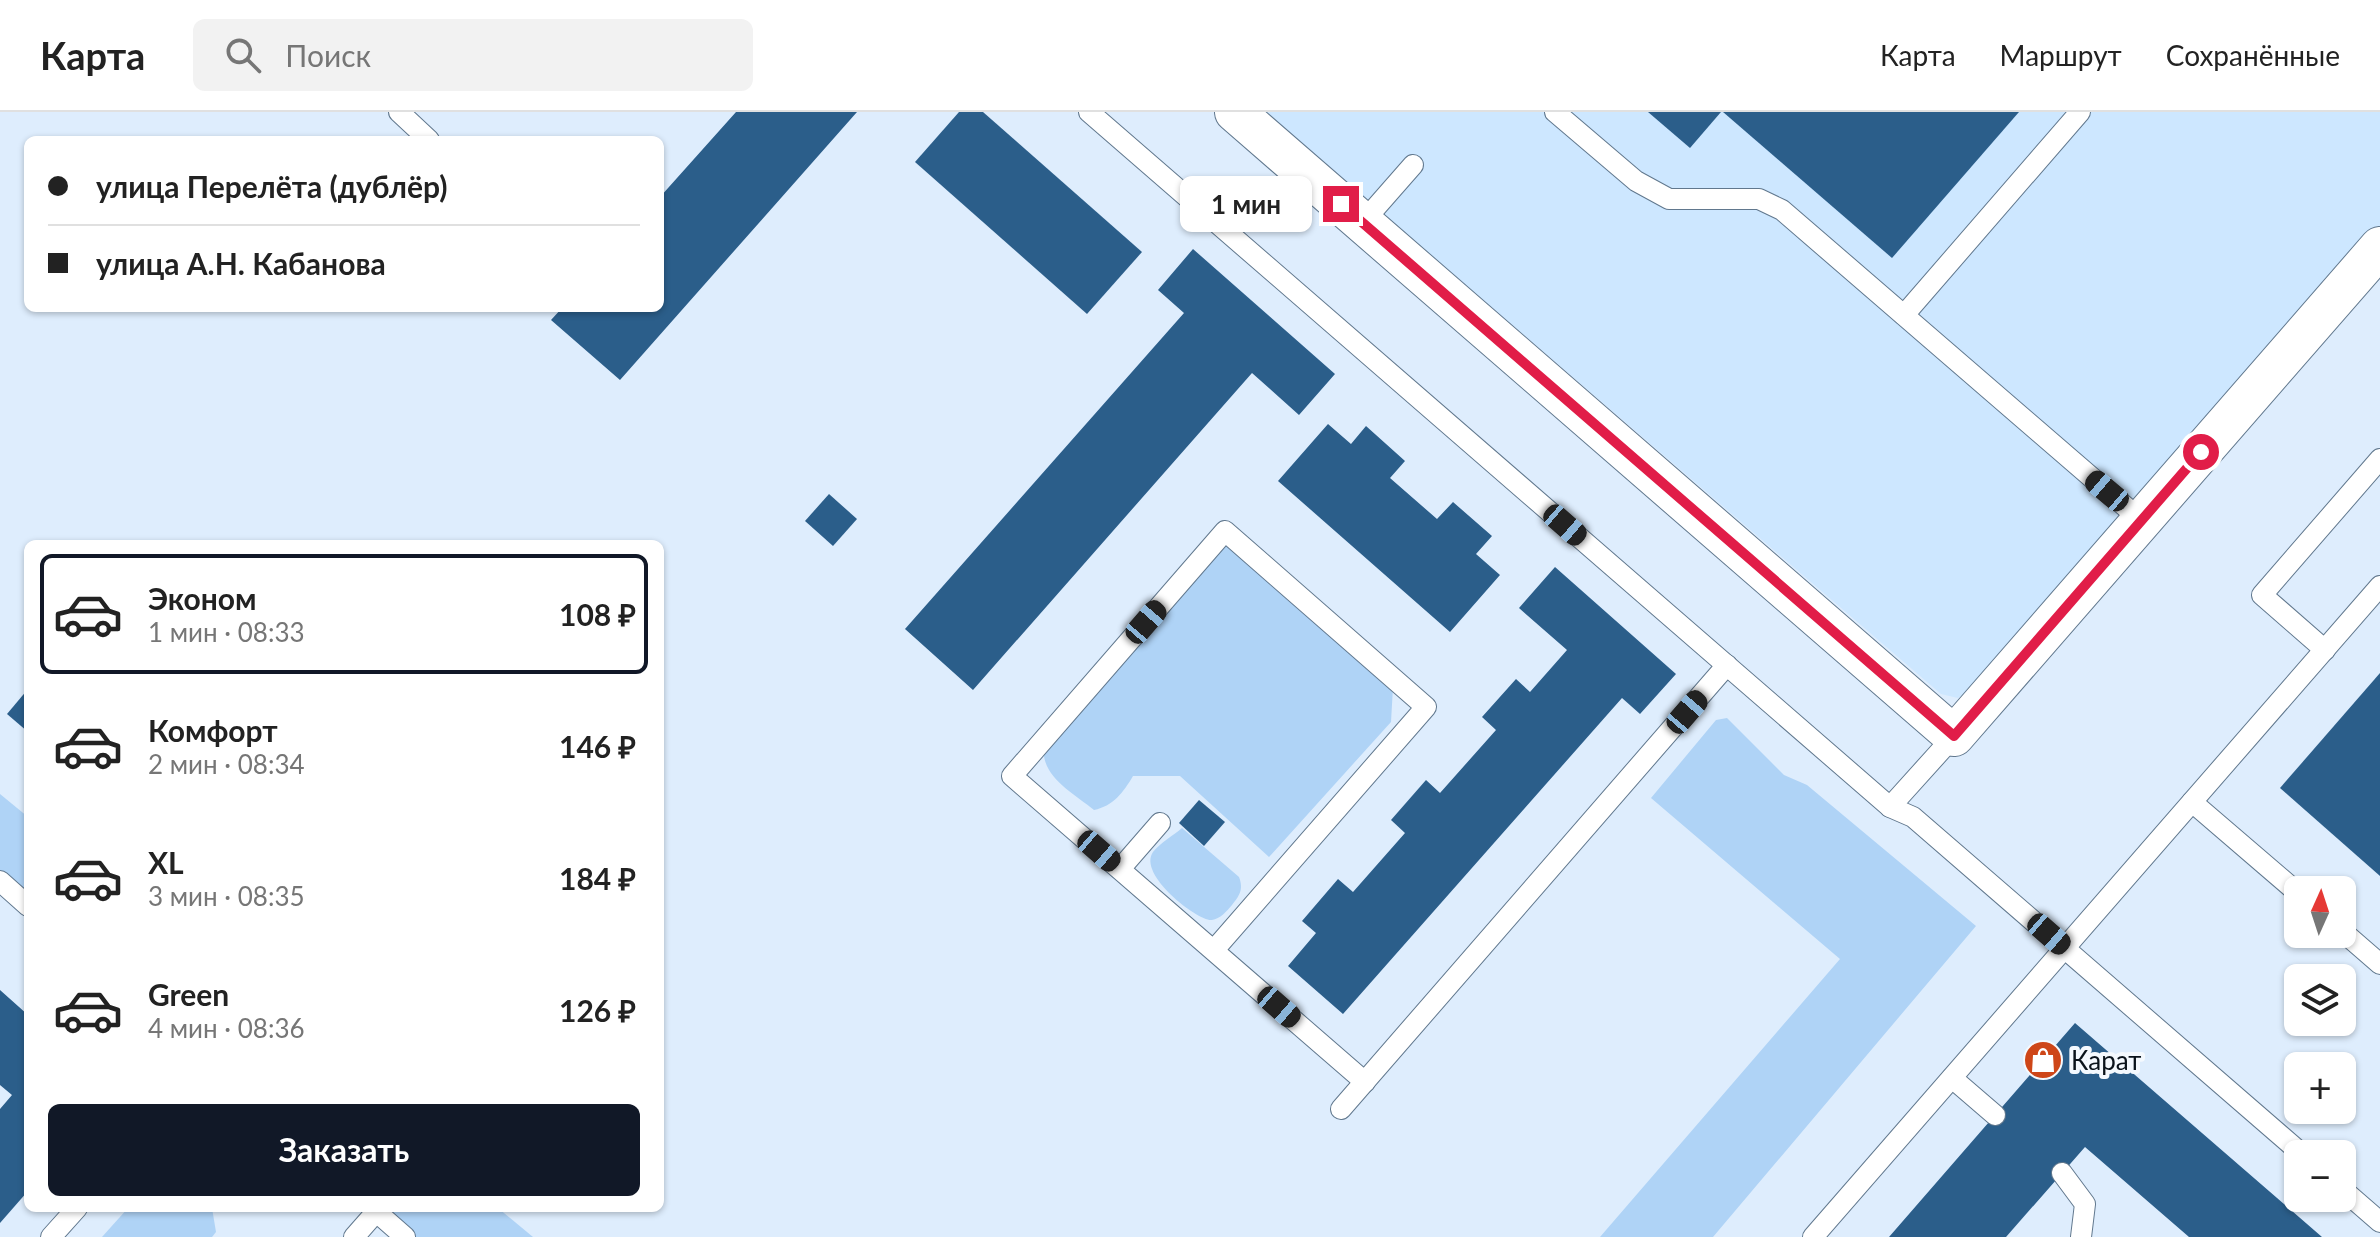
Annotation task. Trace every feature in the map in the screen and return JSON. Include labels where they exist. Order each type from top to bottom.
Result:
[{"type":"street","points":[[1235,112],[1954,736],[2380,247]]},
{"type":"lane","points":[[399,112],[425,136]]},
{"type":"lane","points":[[1089,112],[1890,807],[1913,817],[2286,1140]]},
{"type":"lane","points":[[1555,112],[1636,181],[1669,199],[1759,199],[1782,210],[2142,521]]},
{"type":"lane","points":[[1904,315],[2080,112]]},
{"type":"lane","points":[[1363,222],[1413,165]]},
{"type":"lane","points":[[2325,650],[2262,595],[2380,459]]},
{"type":"lane","points":[[1214,950],[1426,707],[1225,531],[1012,776],[1365,1082]]},
{"type":"lane","points":[[1813,1237],[2380,586]]},
{"type":"lane","points":[[1341,1109],[1727,665]]},
{"type":"lane","points":[[1890,807],[1954,736]]},
{"type":"lane","points":[[2192,802],[2284,881]]},
{"type":"lane","points":[[1120,869],[1160,823]]},
{"type":"lane","points":[[0,881],[24,902]]},
{"type":"lane","points":[[2356,943],[2380,964]]},
{"type":"lane","points":[[1952,1078],[1995,1115]]},
{"type":"lane","points":[[2062,1173],[2085,1204],[2081,1237]]},
{"type":"lane","points":[[2356,1201],[2380,1222]]},
{"type":"lane","points":[[51,1237],[73,1212]]},
{"type":"lane","points":[[354,1237],[373,1212]]},
{"type":"lane","points":[[376,1212],[405,1237]]},
{"type":"shaded area","points":[[1265,112],[2380,112],[2380,230],[1974,689],[1958,698],[1941,694]]},
{"type":"shaded area","points":[[1225,546],[1234,548],[1393,687],[1391,722],[1269,857],[1180,776],[1133,776],[1117,798],[1094,810],[1052,775],[1044,757],[1044,746]]},
{"type":"shaded area","points":[[1727,718],[1784,775],[1807,785],[1976,926],[1713,1237],[1600,1237],[1840,959],[1651,798],[1716,720]]},
{"type":"shaded area","points":[[0,794],[24,814],[24,893],[0,872]]},
{"type":"shaded area","points":[[1182,828],[1239,877],[1239,896],[1226,912],[1215,919],[1205,919],[1183,905],[1161,884],[1150,862],[1153,852]]},
{"type":"shaded area","points":[[124,1212],[213,1212],[216,1232],[212,1237],[102,1237]]},
{"type":"shaded area","points":[[387,1212],[503,1212],[533,1237],[415,1237]]},
{"type":"building","points":[[736,112],[857,112],[620,380],[551,320],[558,312],[664,312],[664,193]]},
{"type":"building","points":[[959,112],[983,112],[1142,252],[1087,314],[915,162]]},
{"type":"building","points":[[1648,112],[1721,112],[1690,148]]},
{"type":"building","points":[[1723,112],[2019,112],[1892,258]]},
{"type":"building","points":[[1193,249],[1335,374],[1299,415],[1252,373],[973,690],[905,629],[1184,313],[1158,290]]},
{"type":"building","points":[[1328,424],[1351,444],[1366,426],[1405,461],[1390,478],[1437,519],[1453,502],[1492,536],[1476,554],[1500,575],[1450,632],[1278,481]]},
{"type":"building","points":[[829,494],[857,519],[833,546],[805,521]]},
{"type":"building","points":[[1555,567],[1676,674],[1640,714],[1622,698],[1343,1014],[1288,966],[1316,933],[1302,921],[1338,879],[1353,892],[1405,833],[1391,820],[1426,780],[1440,793],[1496,730],[1482,717],[1516,679],[1530,692],[1567,650],[1519,608]]},
{"type":"building","points":[[2380,673],[2380,876],[2280,788]]},
{"type":"building","points":[[24,694],[24,729],[7,714]]},
{"type":"building","points":[[1199,800],[1225,822],[1204,846],[1179,823]]},
{"type":"building","points":[[0,990],[24,1011],[24,1196],[0,1223],[0,1109],[12,1095],[0,1085]]},
{"type":"building","points":[[2075,1023],[2284,1204],[2284,1212],[2293,1212],[2322,1237],[2189,1237],[2085,1147],[2006,1237],[1889,1237]]},
{"type":"place","name":"Карат","points":[[2043,1060]]},
{"type":"route","points":[[1341,204],[1954,736],[2201,452]]}]
